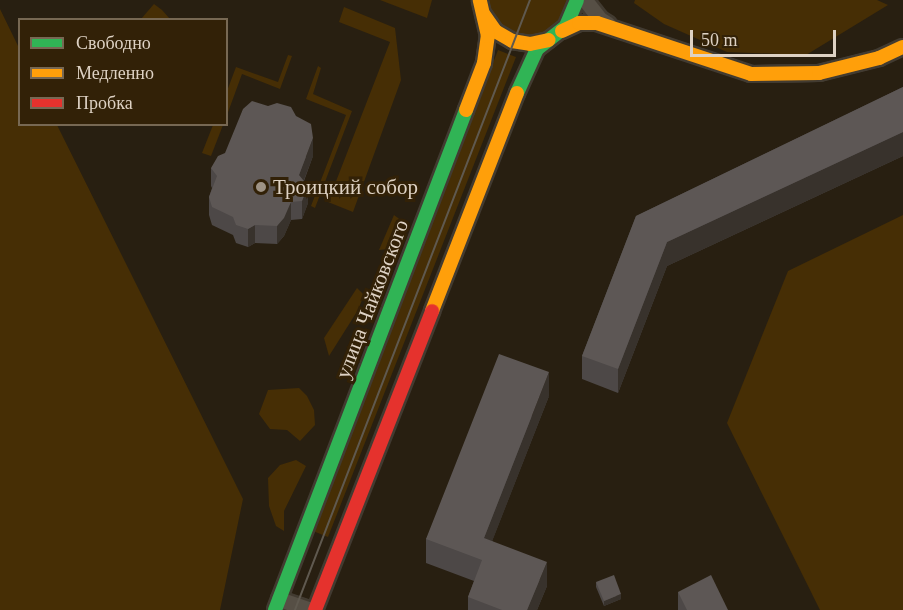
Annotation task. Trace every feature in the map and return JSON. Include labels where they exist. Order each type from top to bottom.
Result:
[{"type":"main road","points":[[562,31],[570,21],[577,0]]},
{"type":"main road","points":[[481,3],[491,26],[506,39],[531,44],[549,40]]},
{"type":"main road","name":"улица Чайковского","points":[[277,604],[484,63],[488,36],[481,3]]},
{"type":"main road","points":[[313,610],[530,60],[537,49],[562,31],[582,22],[613,27],[751,74],[819,73],[879,58],[903,47]]},
{"type":"street","points":[[585,0],[600,19],[613,27]]},
{"type":"street","points":[[277,604],[313,610]]},
{"type":"shaded area","points":[[380,0],[432,0],[427,18]]},
{"type":"shaded area","points":[[485,0],[572,0],[548,35],[507,34]]},
{"type":"shaded area","points":[[635,0],[877,0],[888,5],[806,55],[727,52],[664,24],[634,3]]},
{"type":"shaded area","points":[[154,4],[169,18],[142,18]]},
{"type":"shaded area","points":[[344,7],[395,28],[401,80],[353,212],[328,202],[390,42],[339,22]]},
{"type":"shaded area","points":[[0,9],[18,46],[18,126],[57,126],[243,499],[220,610],[0,610]]},
{"type":"shaded area","points":[[498,50],[516,57],[328,537],[313,531]]},
{"type":"shaded area","points":[[288,55],[292,56],[280,89],[242,74],[228,112],[228,88],[236,67],[278,82]]},
{"type":"shaded area","points":[[318,66],[321,68],[313,94],[352,111],[315,208],[311,206],[346,115],[306,99]]},
{"type":"shaded area","points":[[213,126],[223,126],[211,156],[202,153]]},
{"type":"shaded area","points":[[394,215],[402,221],[388,249],[379,250]]},
{"type":"shaded area","points":[[903,215],[903,610],[820,610],[727,423],[788,271]]},
{"type":"shaded area","points":[[357,288],[364,295],[358,310],[329,356],[324,338]]},
{"type":"shaded area","points":[[299,388],[307,396],[314,410],[315,425],[300,441],[287,430],[270,429],[259,414],[268,390]]},
{"type":"shaded area","points":[[296,460],[306,466],[284,511],[284,531],[276,526],[269,506],[268,478],[280,465]]},
{"type":"building","points":[[903,87],[903,132],[667,242],[618,369],[582,356],[636,216]]},
{"type":"building","points":[[252,101],[268,106],[277,103],[291,107],[296,116],[311,124],[313,138],[299,175],[308,186],[302,201],[291,202],[284,218],[277,226],[255,225],[248,229],[236,225],[233,217],[212,207],[209,197],[217,176],[211,168],[218,156],[225,153],[243,109]]},
{"type":"building","points":[[499,354],[549,372],[484,538],[547,562],[527,610],[502,610],[468,597],[482,560],[426,539]]},
{"type":"building","points":[[614,575],[621,594],[604,601],[596,582]]},
{"type":"building","points":[[711,575],[728,610],[687,610],[678,592]]},
{"type":"tram line","points":[[295,610],[530,0]]},
{"type":"traffic: fast","points":[[517,93],[537,49],[566,26],[577,0]]},
{"type":"traffic: fast","points":[[275,610],[466,110]]},
{"type":"traffic: slow","points":[[466,110],[484,63],[488,36],[480,0]]},
{"type":"traffic: slow","points":[[484,15],[495,31],[512,41],[530,44],[549,40]]},
{"type":"traffic: slow","points":[[562,31],[579,23],[597,23],[751,74],[819,73],[879,58],[903,47]]},
{"type":"traffic: slow","points":[[432,311],[517,93]]},
{"type":"traffic: jam","points":[[315,610],[432,311]]},
{"type":"place","name":"Троицкий собор","points":[[261,187]]}]
